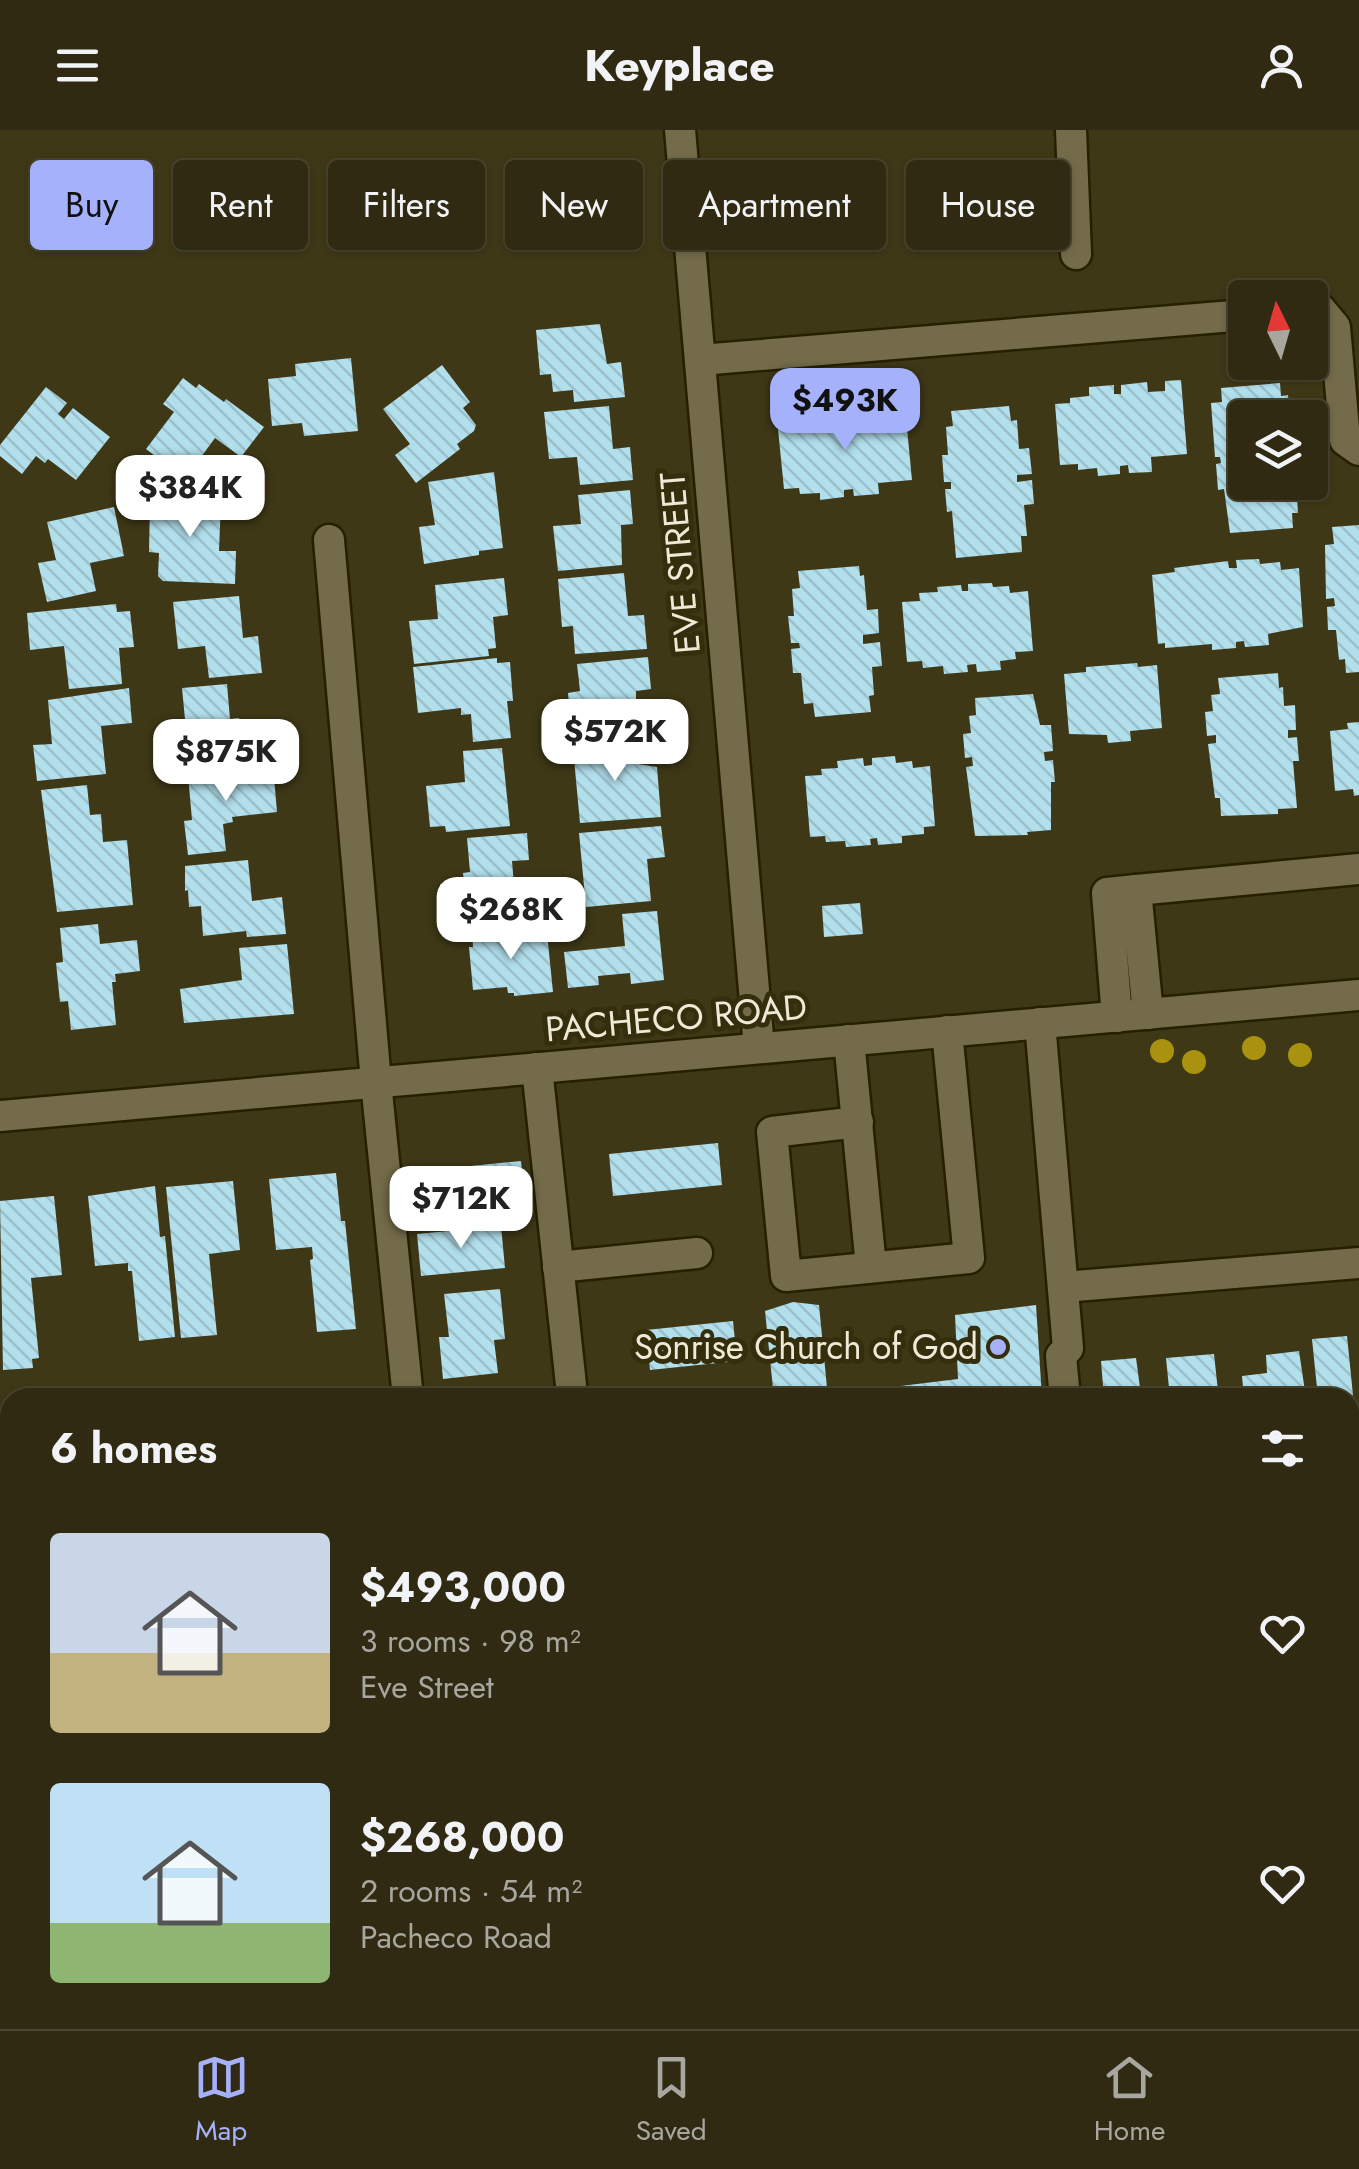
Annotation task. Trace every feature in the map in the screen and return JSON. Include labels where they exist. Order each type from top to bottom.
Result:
[{"type":"street","name":"EVE STREET","points":[[680,130],[759,1048]]},
{"type":"street","points":[[1071,130],[1076,254]]},
{"type":"street","points":[[700,360],[1228,316]]},
{"type":"street","points":[[1328,318],[1335,326],[1344,440],[1359,450]]},
{"type":"street","points":[[329,540],[407,1388]]},
{"type":"street","points":[[1133,1015],[1136,890],[1359,869]]},
{"type":"street","name":"PACHECO ROAD","points":[[0,1116],[1359,995]]},
{"type":"street","points":[[1040,1023],[1068,1348],[1061,1356],[1064,1388]]},
{"type":"street","points":[[858,1129],[772,1132],[786,1276],[969,1258],[947,1032]]},
{"type":"street","points":[[850,1040],[870,1268]]},
{"type":"street","points":[[537,1068],[571,1385]]},
{"type":"street","points":[[558,1267],[698,1253]]},
{"type":"street","points":[[1063,1287],[1359,1264]]},
{"type":"building","points":[[600,324],[607,364],[621,362],[625,397],[574,402],[573,390],[553,392],[551,374],[540,375],[536,330]]},
{"type":"building","points":[[351,358],[358,431],[304,436],[302,423],[272,426],[268,379],[296,376],[295,364]]},
{"type":"building","points":[[442,365],[470,402],[463,408],[476,425],[457,444],[460,449],[416,483],[395,455],[410,444],[383,409]]},
{"type":"building","points":[[183,378],[224,402],[226,399],[264,427],[241,457],[215,438],[185,479],[146,449],[174,412],[163,404]]},
{"type":"building","points":[[1181,380],[1187,454],[1151,457],[1152,472],[1129,473],[1128,465],[1120,466],[1120,474],[1098,476],[1097,468],[1078,470],[1078,464],[1060,465],[1055,404],[1089,396],[1089,387],[1114,385],[1114,394],[1121,394],[1121,385],[1147,382],[1148,392],[1165,391],[1165,381]]},
{"type":"building","points":[[1280,383],[1281,396],[1288,395],[1288,400],[1228,400],[1228,500],[1297,500],[1298,513],[1292,513],[1293,528],[1230,533],[1224,489],[1218,490],[1216,464],[1221,463],[1220,457],[1215,457],[1211,403],[1222,402],[1221,388]]},
{"type":"building","points":[[46,387],[67,403],[58,414],[64,419],[73,408],[110,437],[76,480],[48,459],[45,463],[36,456],[22,474],[0,456],[0,445]]},
{"type":"building","points":[[609,406],[613,449],[630,447],[633,480],[580,485],[577,457],[549,459],[544,412]]},
{"type":"building","points":[[1009,406],[1011,421],[1017,420],[1019,449],[1029,448],[1032,474],[1017,475],[1017,482],[1032,480],[1034,504],[1024,505],[1027,536],[1021,536],[1022,552],[956,558],[952,511],[947,512],[945,489],[951,489],[951,482],[944,482],[942,455],[948,455],[946,427],[953,426],[951,411]]},
{"type":"building","points":[[872,407],[873,415],[906,418],[912,480],[878,483],[879,494],[854,496],[853,489],[844,490],[844,497],[820,500],[820,493],[800,494],[799,488],[784,489],[778,429],[797,428],[796,421],[813,420],[812,413],[840,411],[840,418],[848,417],[847,410]]},
{"type":"building","points":[[494,472],[503,548],[424,564],[419,527],[435,525],[428,482]]},
{"type":"building","points":[[183,490],[221,501],[219,551],[236,551],[235,584],[163,581],[158,576],[159,553],[149,552],[150,503],[166,504],[166,494],[175,494],[176,501]]},
{"type":"building","points":[[630,490],[633,524],[621,525],[622,565],[558,571],[553,526],[581,524],[578,495]]},
{"type":"building","points":[[114,507],[124,556],[90,563],[96,591],[47,602],[38,563],[56,560],[47,522]]},
{"type":"building","points":[[1359,525],[1359,672],[1346,673],[1345,659],[1339,660],[1336,630],[1328,630],[1327,607],[1335,606],[1334,598],[1326,599],[1325,545],[1334,544],[1332,527]]},
{"type":"building","points":[[1259,559],[1260,564],[1280,562],[1281,570],[1299,568],[1303,627],[1268,634],[1269,645],[1245,647],[1244,641],[1236,642],[1236,648],[1212,650],[1212,644],[1165,648],[1165,643],[1158,644],[1152,575],[1228,561],[1229,568],[1237,568],[1236,560]]},
{"type":"building","points":[[859,566],[860,576],[864,575],[867,610],[878,609],[879,633],[863,635],[863,644],[880,642],[882,666],[872,667],[871,712],[815,717],[813,703],[804,704],[801,673],[793,673],[791,649],[800,648],[799,643],[791,643],[788,616],[794,616],[792,589],[800,588],[798,571]]},
{"type":"building","points":[[624,573],[628,616],[644,615],[647,649],[575,654],[573,626],[562,627],[558,579]]},
{"type":"building","points":[[504,578],[508,615],[493,617],[496,648],[488,649],[489,656],[414,664],[409,621],[438,619],[435,585]]},
{"type":"building","points":[[992,583],[993,587],[1009,586],[1010,593],[1028,591],[1033,651],[1015,652],[1016,659],[1000,661],[1001,670],[977,672],[976,664],[967,665],[968,672],[944,674],[943,666],[923,668],[922,661],[907,662],[902,602],[920,601],[919,593],[938,592],[937,587],[961,585],[962,591],[968,591],[968,584]]},
{"type":"building","points":[[239,596],[243,638],[258,636],[262,673],[209,678],[205,646],[178,649],[173,602]]},
{"type":"building","points":[[116,604],[117,612],[130,611],[134,647],[119,648],[122,684],[69,689],[64,646],[30,650],[27,613]]},
{"type":"building","points":[[648,657],[651,689],[636,691],[636,734],[572,740],[568,693],[580,691],[577,664]]},
{"type":"building","points":[[497,658],[497,663],[510,662],[513,701],[507,701],[511,738],[473,742],[471,714],[461,715],[461,708],[418,713],[413,667]]},
{"type":"building","points":[[1137,663],[1138,667],[1157,665],[1162,728],[1130,731],[1131,741],[1108,743],[1107,735],[1069,734],[1064,674],[1086,672],[1086,667]]},
{"type":"building","points":[[1278,673],[1284,706],[1295,705],[1296,730],[1288,730],[1288,738],[1297,737],[1299,761],[1293,761],[1297,808],[1278,809],[1278,814],[1221,816],[1208,744],[1216,743],[1216,735],[1207,736],[1205,712],[1213,711],[1211,695],[1220,694],[1218,678]]},
{"type":"building","points":[[227,684],[230,719],[239,718],[240,726],[267,724],[270,759],[183,767],[181,741],[187,740],[182,688]]},
{"type":"building","points":[[129,688],[132,723],[101,726],[106,774],[37,781],[33,745],[52,744],[48,700]]},
{"type":"building","points":[[1033,694],[1040,725],[1051,725],[1053,751],[1044,752],[1045,761],[1053,760],[1055,782],[1051,782],[1051,830],[1027,832],[1028,835],[975,836],[966,767],[973,766],[972,757],[965,758],[963,734],[971,733],[969,716],[976,715],[975,698]]},
{"type":"building","points":[[1359,722],[1359,795],[1354,796],[1353,789],[1335,791],[1330,731],[1348,729],[1347,723]]},
{"type":"building","points":[[636,742],[638,764],[657,767],[661,817],[580,823],[573,748]]},
{"type":"building","points":[[502,748],[510,826],[446,832],[445,826],[430,827],[426,786],[465,782],[463,751]]},
{"type":"building","points":[[895,756],[896,763],[912,761],[913,768],[930,766],[935,826],[924,827],[924,834],[902,836],[902,843],[878,845],[877,838],[870,839],[871,845],[846,847],[845,841],[826,842],[825,836],[810,837],[805,776],[822,775],[821,769],[838,768],[837,761],[863,758],[864,766],[872,765],[872,758]]},
{"type":"building","points":[[273,766],[277,812],[232,817],[233,822],[223,824],[226,851],[188,855],[184,821],[192,820],[188,775]]},
{"type":"building","points":[[87,785],[90,815],[101,814],[103,842],[127,840],[133,905],[57,912],[41,790]]},
{"type":"building","points":[[661,826],[665,857],[647,859],[651,901],[586,907],[579,833]]},
{"type":"building","points":[[527,833],[529,860],[512,861],[514,885],[531,883],[533,896],[523,897],[524,912],[444,920],[440,884],[464,882],[463,873],[470,872],[467,838]]},
{"type":"building","points":[[248,860],[252,901],[282,897],[286,934],[247,937],[246,931],[203,936],[201,906],[189,907],[185,866]]},
{"type":"building","points":[[860,903],[863,934],[824,937],[822,906]]},
{"type":"building","points":[[657,911],[664,980],[631,984],[630,973],[598,976],[599,985],[568,988],[564,952],[625,946],[622,914]]},
{"type":"building","points":[[98,924],[100,944],[137,940],[140,971],[115,974],[116,982],[112,982],[116,1025],[71,1030],[68,1001],[60,1002],[56,963],[63,962],[60,928]]},
{"type":"building","points":[[510,926],[512,944],[523,942],[523,935],[547,933],[553,992],[514,996],[507,987],[473,990],[469,947],[473,947],[472,930]]},
{"type":"building","points":[[287,944],[294,1014],[184,1023],[180,989],[242,980],[239,948]]},
{"type":"building","points":[[718,1143],[722,1185],[613,1196],[609,1154]]},
{"type":"building","points":[[521,1161],[525,1202],[415,1213],[411,1172]]},
{"type":"building","points":[[336,1173],[356,1329],[317,1332],[312,1247],[276,1250],[269,1179]]},
{"type":"building","points":[[233,1181],[240,1250],[209,1254],[217,1335],[181,1338],[166,1187]]},
{"type":"building","points":[[155,1186],[160,1237],[165,1236],[175,1337],[139,1341],[128,1263],[95,1266],[88,1196]]},
{"type":"building","points":[[54,1196],[62,1275],[31,1278],[39,1358],[32,1359],[33,1368],[3,1370],[0,1201]]},
{"type":"building","points":[[501,1226],[505,1268],[421,1276],[417,1234]]},
{"type":"building","points":[[500,1289],[505,1339],[494,1340],[498,1373],[443,1379],[439,1337],[449,1337],[444,1294]]},
{"type":"building","points":[[793,1302],[819,1305],[827,1388],[773,1388],[765,1311]]},
{"type":"building","name":"Sonrise Church of God","points":[[1036,1305],[1041,1388],[884,1388],[958,1379],[955,1315]]},
{"type":"building","points":[[733,1321],[737,1361],[650,1370],[646,1330]]},
{"type":"building","points":[[1347,1336],[1352,1388],[1317,1388],[1312,1339]]},
{"type":"building","points":[[1299,1351],[1305,1388],[1243,1388],[1242,1376],[1267,1373],[1266,1355]]},
{"type":"building","points":[[1214,1354],[1218,1388],[1169,1388],[1166,1358]]},
{"type":"building","points":[[1136,1358],[1140,1388],[1103,1388],[1101,1361]]},
{"type":"place","name":"Sonrise Church of God","points":[[998,1347]]}]
